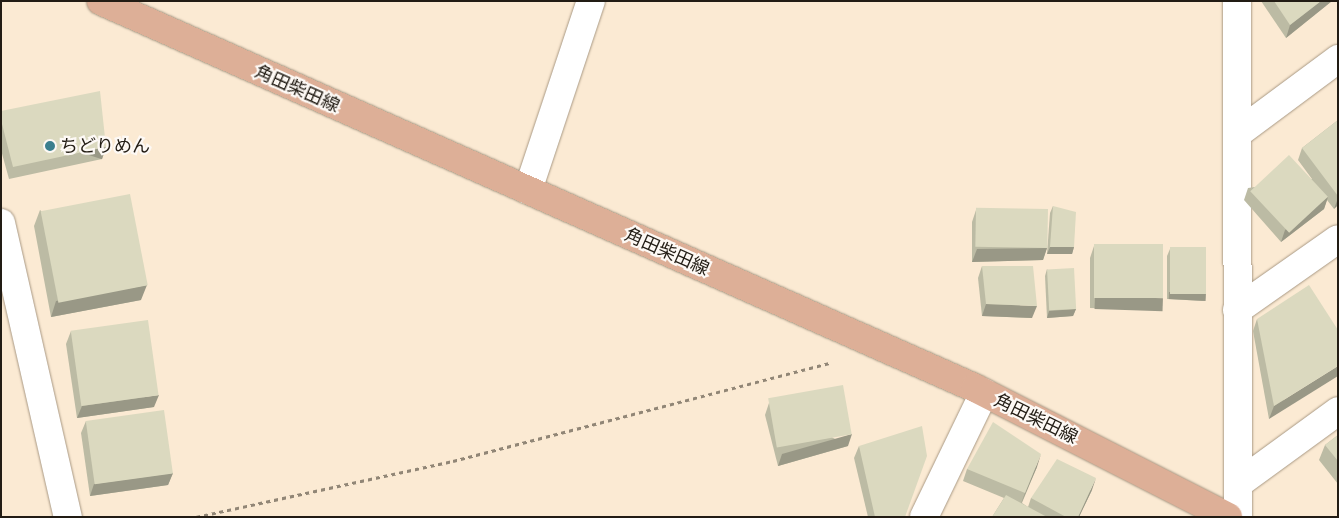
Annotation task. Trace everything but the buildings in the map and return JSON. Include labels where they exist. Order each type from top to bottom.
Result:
[{"type":"main road","name":"角田柴田線","points":[[116,4],[984,393],[1224,515]]},
{"type":"street","points":[[528,190],[590,1]]},
{"type":"street","points":[[1224,515],[1238,484],[1236,1]]},
{"type":"street","points":[[1237,134],[1338,59]]},
{"type":"street","points":[[1,223],[68,517]]},
{"type":"street","points":[[1238,310],[1338,239]]},
{"type":"street","points":[[924,517],[984,393]]},
{"type":"street","points":[[1238,484],[1338,411]]},
{"type":"path","points":[[196,517],[453,461],[883,348]]},
{"type":"place","name":"ちどりめん","points":[[50,146]]}]
